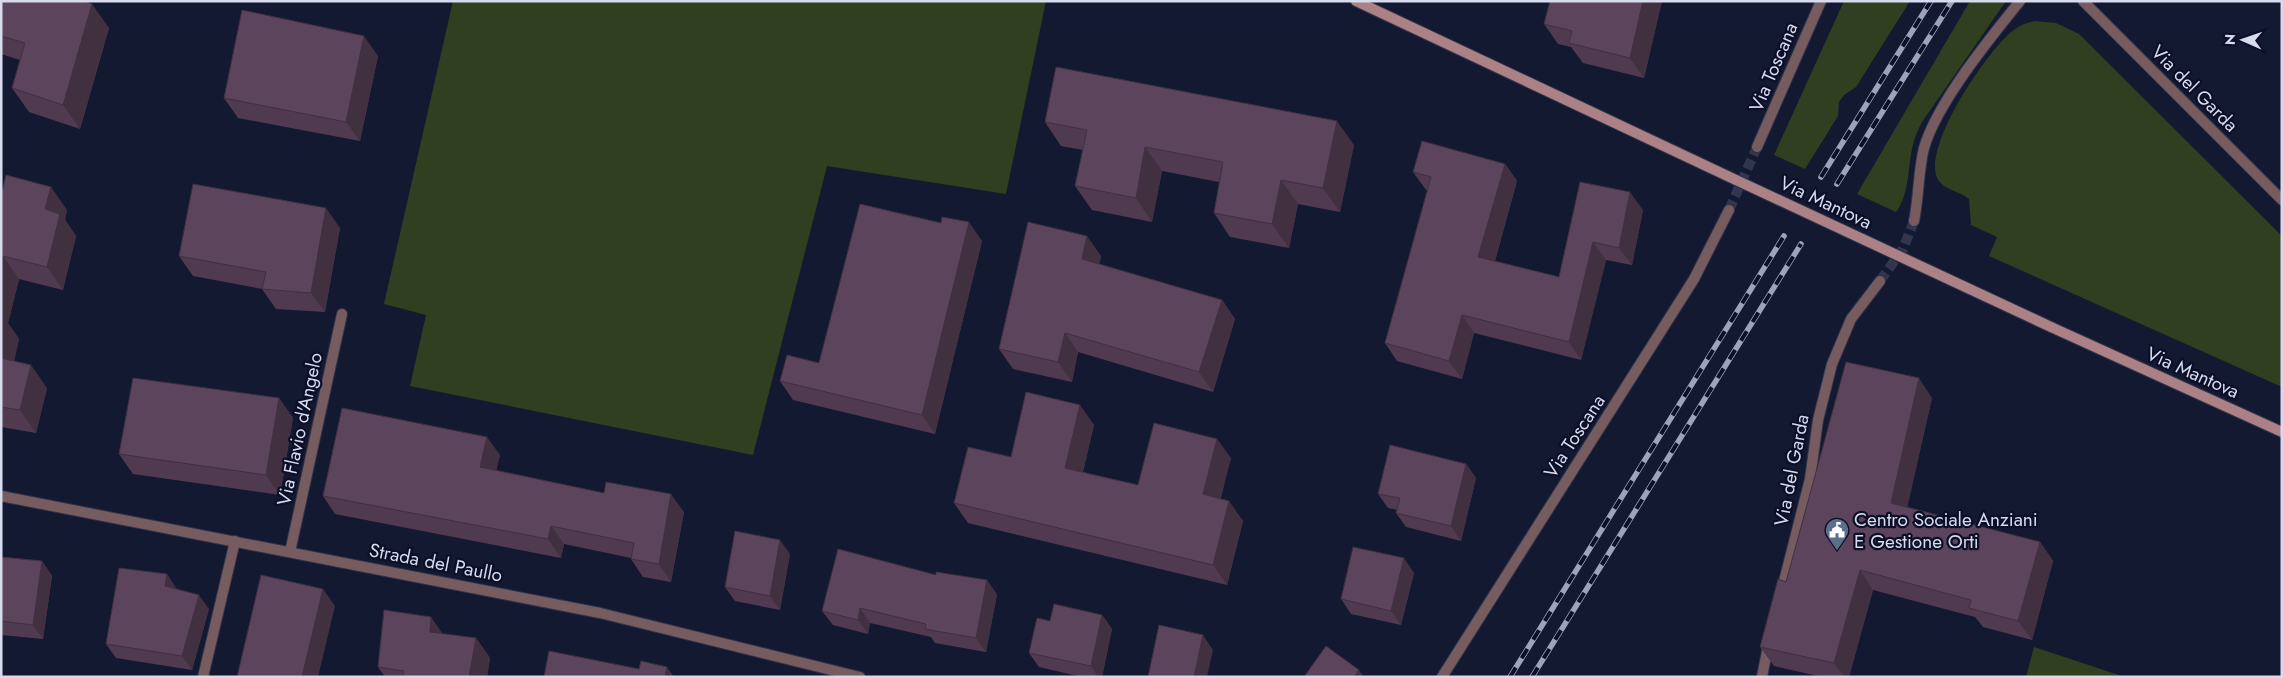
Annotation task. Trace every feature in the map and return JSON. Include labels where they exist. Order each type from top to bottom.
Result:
[{"type":"main road","name":"Via Mantova","points":[[1356,1],[2051,327],[2282,432]]},
{"type":"street","name":"Via Toscana","points":[[1757,147],[1821,1]]},
{"type":"street","points":[[1914,221],[1924,149],[1935,123],[1971,65],[2020,1]]},
{"type":"street","name":"Via del Garda","points":[[2083,1],[2282,200]]},
{"type":"street","name":"Via Toscana","points":[[1442,677],[1694,280],[1729,210]]},
{"type":"street","name":"Via del Garda","points":[[1779,602],[1806,497],[1818,420],[1832,364],[1851,319],[1880,282]]},
{"type":"street","name":"Via Flavio d'Angelo","points":[[290,552],[342,314]]},
{"type":"street","name":"Strada del Paullo","points":[[1,496],[618,617],[860,677]]},
{"type":"street","points":[[203,677],[234,541]]},
{"type":"street","points":[[1762,677],[1772,631]]},
{"type":"green space","points":[[453,1],[1046,1],[1006,194],[827,166],[753,455],[410,386],[426,315],[384,304]]},
{"type":"green space","points":[[1844,1],[1910,1],[1856,87],[1844,95],[1839,102],[1838,116],[1805,169],[1774,155]]},
{"type":"green space","points":[[1970,1],[2006,1],[1922,122],[1914,141],[1901,204],[1896,212],[1857,194]]},
{"type":"green space","points":[[2035,21],[2056,23],[2079,34],[2282,236],[2282,387],[1989,256],[1997,237],[1971,225],[1969,199],[1941,184],[1936,175],[1935,160],[1948,122],[1972,80],[1997,46],[2011,32],[2020,26]]},
{"type":"green space","points":[[2034,647],[2125,677],[2026,677]]},
{"type":"building","points":[[1,1],[84,1],[92,4],[63,105],[12,88],[25,43],[1,36]]},
{"type":"building","points":[[1550,1],[1643,1],[1630,58],[1569,43],[1572,31],[1544,24]]},
{"type":"building","points":[[242,10],[364,36],[346,122],[224,98]]},
{"type":"building","points":[[1056,67],[1337,121],[1323,188],[1281,180],[1272,224],[1214,213],[1223,162],[1145,147],[1136,198],[1075,186],[1087,130],[1045,122]]},
{"type":"building","points":[[1422,141],[1505,164],[1478,257],[1559,277],[1580,182],[1630,192],[1619,248],[1593,242],[1569,342],[1462,315],[1449,361],[1385,343],[1431,177],[1413,172]]},
{"type":"building","points":[[6,175],[51,187],[45,209],[60,214],[47,267],[3,256],[1,263],[1,196]]},
{"type":"building","points":[[193,184],[326,208],[311,293],[262,289],[266,272],[179,256]]},
{"type":"building","points":[[860,204],[941,223],[942,217],[969,222],[922,415],[780,381],[787,355],[819,363]]},
{"type":"building","points":[[1028,222],[1087,236],[1082,259],[1222,300],[1199,372],[1065,333],[1058,362],[999,349]]},
{"type":"building","points":[[1,358],[31,365],[20,410],[1,407]]},
{"type":"building","points":[[1846,362],[1919,378],[1891,503],[2040,542],[2018,621],[1969,608],[1971,600],[1860,570],[1834,663],[1760,647],[1778,579],[1786,582]]},
{"type":"building","points":[[133,378],[279,398],[266,475],[119,454]]},
{"type":"building","points":[[1026,392],[1080,405],[1065,468],[1138,485],[1154,423],[1217,439],[1203,494],[1229,501],[1213,565],[954,503],[968,447],[1011,457]]},
{"type":"building","points":[[342,408],[487,437],[480,467],[604,493],[606,482],[671,494],[659,564],[631,559],[634,543],[551,526],[548,539],[323,496]]},
{"type":"building","points":[[1390,445],[1466,464],[1451,526],[1396,513],[1400,498],[1378,494]]},
{"type":"building","points":[[735,531],[780,540],[770,596],[725,587]]},
{"type":"building","points":[[1353,547],[1404,558],[1391,611],[1341,599]]},
{"type":"building","points":[[838,549],[936,575],[936,572],[987,580],[976,638],[925,629],[926,624],[860,608],[858,620],[822,611]]},
{"type":"building","points":[[1,557],[42,561],[33,625],[1,621]]},
{"type":"building","points":[[119,568],[167,574],[165,586],[199,595],[182,656],[106,644]]},
{"type":"building","points":[[261,575],[323,589],[302,677],[237,677]]},
{"type":"building","points":[[1054,604],[1102,615],[1091,666],[1029,653],[1037,618],[1050,621]]},
{"type":"building","points":[[384,610],[431,617],[430,632],[476,638],[469,677],[402,677],[404,671],[378,667]]},
{"type":"building","points":[[1159,625],[1203,635],[1194,677],[1148,677]]},
{"type":"building","points":[[1326,646],[1359,670],[1354,677],[1304,677]]},
{"type":"building","points":[[549,651],[639,669],[641,661],[667,667],[665,677],[544,677]]},
{"type":"tunnel","points":[[1729,210],[1757,147]]},
{"type":"tunnel","points":[[1880,281],[1903,249],[1914,221]]},
{"type":"railway","points":[[1821,177],[1931,1]]},
{"type":"railway","points":[[1837,184],[1952,1]]},
{"type":"railway","points":[[1510,677],[1784,236]]},
{"type":"railway","points":[[1532,677],[1801,244]]},
{"type":"place","name":"Centro Sociale Anziani E Gestione Orti","points":[[1837,551]]}]
